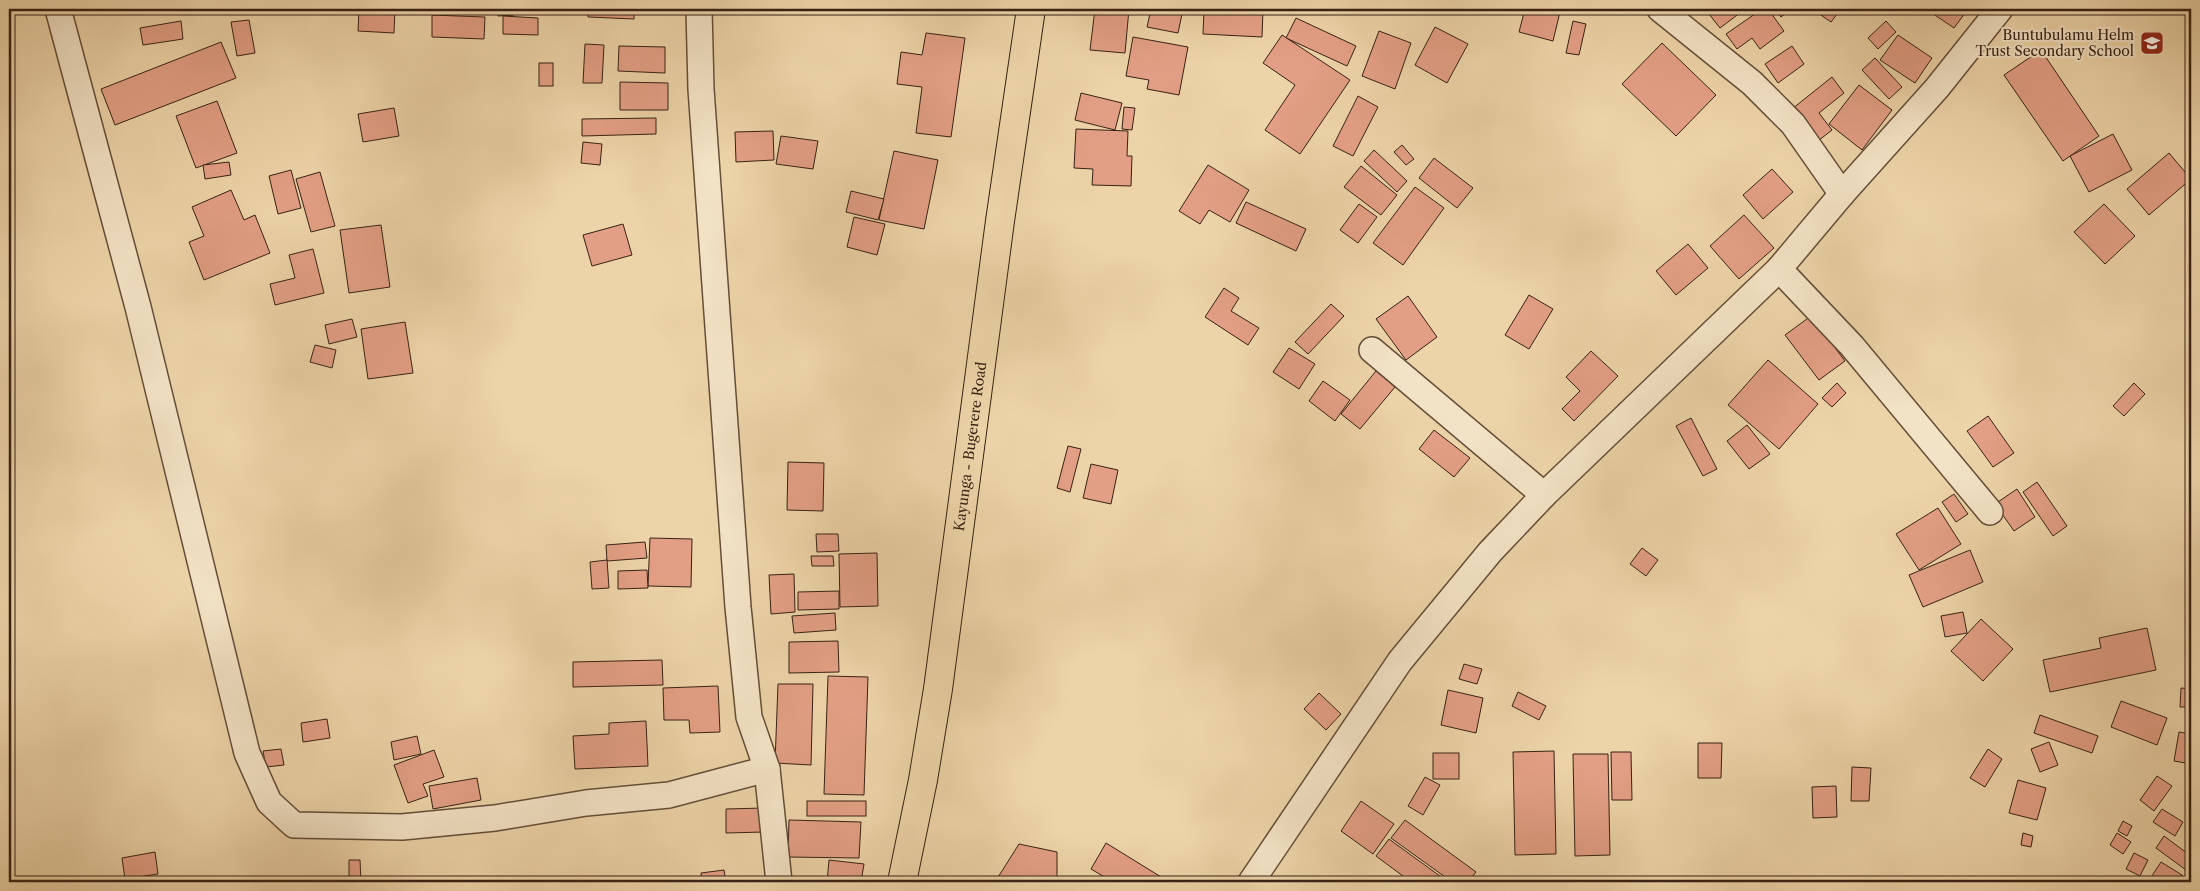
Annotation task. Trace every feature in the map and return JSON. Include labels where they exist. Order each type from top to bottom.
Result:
[{"type":"main road","name":"Kayunga - Bugerere Road","points":[[902,882],[923,780],[938,689],[1000,221],[1031,9]]},
{"type":"street","points":[[58,9],[138,307],[247,753],[269,802],[294,825],[402,827],[495,818],[586,803],[669,795],[767,769]]},
{"type":"street","points":[[699,9],[701,88],[738,607],[749,718],[767,769],[779,882]]},
{"type":"street","points":[[1660,9],[1752,83],[1793,124],[1842,194]]},
{"type":"street","points":[[1251,882],[1400,661],[1490,552],[1544,495],[1779,269],[1842,194],[1937,88],[2000,9]]},
{"type":"street","points":[[1779,269],[1852,346],[1990,512]]},
{"type":"street","points":[[1372,350],[1544,495]]},
{"type":"building","points":[[104,9],[149,9],[149,10],[104,12]]},
{"type":"building","points":[[359,9],[395,9],[394,33],[358,31]]},
{"type":"building","points":[[498,9],[514,9],[514,15],[498,16]]},
{"type":"building","points":[[588,9],[634,9],[634,19],[588,17]]},
{"type":"building","points":[[1095,9],[1129,9],[1125,53],[1090,50]]},
{"type":"building","points":[[1151,9],[1182,14],[1178,33],[1147,27]]},
{"type":"building","points":[[1204,9],[1263,9],[1262,37],[1203,34]]},
{"type":"building","points":[[1525,9],[1550,9],[1560,12],[1553,41],[1519,32]]},
{"type":"building","points":[[1705,9],[1745,9],[1720,28]]},
{"type":"building","points":[[1762,9],[1768,9],[1784,31],[1760,49],[1752,38],[1737,49],[1726,34]]},
{"type":"building","points":[[1774,9],[1791,9],[1781,17]]},
{"type":"building","points":[[1812,9],[1841,9],[1831,22]]},
{"type":"building","points":[[1926,9],[1968,9],[1954,28]]},
{"type":"building","points":[[432,15],[485,17],[484,39],[432,37]]},
{"type":"building","points":[[503,16],[538,18],[538,35],[503,34]]},
{"type":"building","points":[[1296,18],[1356,46],[1347,66],[1286,38]]},
{"type":"building","points":[[249,20],[255,53],[237,56],[231,22]]},
{"type":"building","points":[[181,21],[183,39],[143,45],[140,28]]},
{"type":"building","points":[[1573,21],[1586,24],[1579,55],[1566,53]]},
{"type":"building","points":[[1886,21],[1896,32],[1878,49],[1868,38]]},
{"type":"building","points":[[1435,27],[1468,44],[1447,83],[1415,65]]},
{"type":"building","points":[[1379,31],[1411,43],[1395,89],[1362,76]]},
{"type":"building","points":[[926,33],[965,38],[951,137],[916,133],[922,87],[897,84],[901,52],[922,55]]},
{"type":"building","points":[[1282,35],[1350,80],[1300,154],[1265,130],[1295,85],[1263,63]]},
{"type":"building","points":[[1898,35],[1932,58],[1915,83],[1880,60]]},
{"type":"building","points":[[1133,37],[1188,47],[1179,95],[1147,89],[1149,80],[1126,76]]},
{"type":"building","points":[[221,42],[236,78],[115,125],[101,89]]},
{"type":"building","points":[[1662,43],[1716,95],[1676,136],[1622,84]]},
{"type":"building","points":[[585,44],[604,45],[602,83],[583,83]]},
{"type":"building","points":[[619,46],[665,47],[665,73],[618,71]]},
{"type":"building","points":[[1792,46],[1804,64],[1778,83],[1765,64]]},
{"type":"building","points":[[2041,50],[2099,136],[2063,161],[2004,75]]},
{"type":"building","points":[[1875,58],[1902,87],[1889,99],[1862,70]]},
{"type":"building","points":[[539,63],[553,63],[553,86],[539,86]]},
{"type":"building","points":[[1832,77],[1844,93],[1819,113],[1832,130],[1818,141],[1792,109]]},
{"type":"building","points":[[620,82],[668,83],[668,110],[620,110]]},
{"type":"building","points":[[1859,85],[1892,110],[1862,150],[1829,124]]},
{"type":"building","points":[[1081,93],[1122,103],[1115,130],[1075,120]]},
{"type":"building","points":[[1358,96],[1378,107],[1353,156],[1333,146]]},
{"type":"building","points":[[217,101],[237,153],[196,168],[176,116]]},
{"type":"building","points":[[1124,107],[1135,108],[1132,130],[1122,129]]},
{"type":"building","points":[[394,108],[399,136],[363,142],[358,114]]},
{"type":"building","points":[[656,118],[656,134],[582,136],[582,119]]},
{"type":"building","points":[[1076,129],[1128,131],[1127,156],[1132,156],[1131,186],[1092,185],[1093,169],[1074,168]]},
{"type":"building","points":[[773,131],[774,160],[736,162],[735,132]]},
{"type":"building","points":[[2113,134],[2132,170],[2089,192],[2070,156]]},
{"type":"building","points":[[781,136],[818,141],[813,169],[776,164]]},
{"type":"building","points":[[583,142],[602,144],[600,165],[581,163]]},
{"type":"building","points":[[1402,145],[1414,159],[1406,165],[1394,152]]},
{"type":"building","points":[[1374,150],[1407,181],[1397,192],[1364,161]]},
{"type":"building","points":[[894,151],[938,160],[924,229],[879,220]]},
{"type":"building","points":[[2169,153],[2191,179],[2149,215],[2127,189]]},
{"type":"building","points":[[1434,158],[1473,188],[1457,208],[1419,178]]},
{"type":"building","points":[[229,162],[231,175],[205,179],[203,165]]},
{"type":"building","points":[[1208,165],[1249,190],[1230,222],[1209,210],[1200,224],[1179,211]]},
{"type":"building","points":[[1361,166],[1397,195],[1381,215],[1344,187]]},
{"type":"building","points":[[1772,169],[1793,192],[1763,219],[1743,195]]},
{"type":"building","points":[[291,170],[301,208],[278,214],[269,176]]},
{"type":"building","points":[[320,172],[335,226],[311,232],[296,179]]},
{"type":"building","points":[[1415,187],[1444,208],[1403,265],[1373,243]]},
{"type":"building","points":[[231,190],[244,220],[255,215],[270,253],[204,280],[189,242],[204,236],[192,207]]},
{"type":"building","points":[[851,191],[884,199],[878,220],[846,212]]},
{"type":"building","points":[[1246,202],[1306,229],[1296,251],[1236,223]]},
{"type":"building","points":[[1359,204],[1377,217],[1358,243],[1340,230]]},
{"type":"building","points":[[2104,204],[2135,236],[2105,264],[2074,232]]},
{"type":"building","points":[[1744,215],[1774,248],[1739,279],[1710,246]]},
{"type":"building","points":[[854,217],[885,224],[877,255],[847,247]]},
{"type":"building","points":[[623,224],[632,255],[592,266],[583,235]]},
{"type":"building","points":[[381,225],[390,287],[349,293],[340,230]]},
{"type":"building","points":[[1688,244],[1708,268],[1676,295],[1656,271]]},
{"type":"building","points":[[313,249],[324,293],[275,305],[270,284],[295,278],[289,255]]},
{"type":"building","points":[[1224,288],[1239,298],[1231,311],[1259,328],[1248,345],[1205,317]]},
{"type":"building","points":[[1529,295],[1553,309],[1529,349],[1505,335]]},
{"type":"building","points":[[1408,296],[1437,337],[1406,360],[1376,319]]},
{"type":"building","points":[[1331,304],[1344,316],[1308,354],[1295,342]]},
{"type":"building","points":[[1811,316],[1845,361],[1819,380],[1785,335]]},
{"type":"building","points":[[352,319],[357,337],[329,344],[325,325]]},
{"type":"building","points":[[405,322],[413,373],[368,379],[361,329]]},
{"type":"building","points":[[315,345],[336,350],[332,368],[310,362]]},
{"type":"building","points":[[1289,348],[1315,364],[1299,389],[1273,372]]},
{"type":"building","points":[[1591,351],[1618,376],[1574,421],[1562,409],[1580,391],[1566,377]]},
{"type":"building","points":[[1768,360],[1818,404],[1779,449],[1728,405]]},
{"type":"building","points":[[1376,371],[1395,387],[1360,429],[1341,414]]},
{"type":"building","points":[[1323,381],[1350,400],[1335,421],[1309,401]]},
{"type":"building","points":[[1837,383],[1846,393],[1832,407],[1822,398]]},
{"type":"building","points":[[2134,383],[2145,394],[2124,416],[2113,406]]},
{"type":"building","points":[[1988,416],[2014,453],[1993,467],[1967,431]]},
{"type":"building","points":[[1691,418],[1717,469],[1703,476],[1676,426]]},
{"type":"building","points":[[1747,425],[1770,454],[1749,469],[1727,441]]},
{"type":"building","points":[[1434,430],[1470,458],[1454,477],[1419,449]]},
{"type":"building","points":[[1068,446],[1081,449],[1070,492],[1057,488]]},
{"type":"building","points":[[788,462],[824,463],[823,511],[787,510]]},
{"type":"building","points":[[1091,464],[1118,470],[1111,504],[1083,498]]},
{"type":"building","points":[[2037,482],[2067,526],[2053,536],[2023,492]]},
{"type":"building","points":[[2017,489],[2035,517],[2014,531],[1995,504]]},
{"type":"building","points":[[1954,494],[1968,514],[1956,522],[1942,502]]},
{"type":"building","points":[[1938,508],[1961,544],[1919,570],[1896,534]]},
{"type":"building","points":[[816,534],[838,534],[839,551],[817,552]]},
{"type":"building","points":[[650,538],[692,539],[691,587],[648,586]]},
{"type":"building","points":[[645,542],[647,558],[607,561],[606,545]]},
{"type":"building","points":[[1642,548],[1658,560],[1646,576],[1630,564]]},
{"type":"building","points":[[1970,550],[1983,582],[1923,607],[1909,575]]},
{"type":"building","points":[[877,553],[878,606],[840,607],[839,554]]},
{"type":"building","points":[[811,556],[833,556],[834,566],[812,566]]},
{"type":"building","points":[[607,560],[609,588],[592,589],[590,562]]},
{"type":"building","points":[[647,570],[648,588],[618,589],[618,571]]},
{"type":"building","points":[[794,574],[795,612],[771,614],[769,575]]},
{"type":"building","points":[[839,591],[839,609],[798,610],[798,592]]},
{"type":"building","points":[[1963,612],[1967,633],[1945,637],[1941,616]]},
{"type":"building","points":[[835,613],[836,630],[794,633],[792,616]]},
{"type":"building","points":[[1981,619],[2013,649],[1983,681],[1951,651]]},
{"type":"building","points":[[2147,628],[2156,670],[2050,692],[2043,660],[2101,648],[2099,638]]},
{"type":"building","points":[[838,641],[839,672],[789,673],[789,642]]},
{"type":"building","points":[[662,660],[663,685],[573,687],[573,662]]},
{"type":"building","points":[[1464,664],[1482,669],[1477,684],[1459,679]]},
{"type":"building","points":[[828,676],[868,677],[864,795],[824,794]]},
{"type":"building","points":[[778,684],[813,684],[811,765],[775,763]]},
{"type":"building","points":[[718,686],[720,732],[690,733],[689,720],[664,720],[663,688]]},
{"type":"building","points":[[2181,688],[2191,689],[2191,707],[2180,707]]},
{"type":"building","points":[[1448,690],[1483,698],[1476,733],[1441,725]]},
{"type":"building","points":[[1518,692],[1546,706],[1539,720],[1512,706]]},
{"type":"building","points":[[1319,693],[1341,714],[1326,730],[1304,709]]},
{"type":"building","points":[[2121,701],[2167,718],[2157,745],[2111,727]]},
{"type":"building","points":[[2040,715],[2098,736],[2092,753],[2034,733]]},
{"type":"building","points":[[327,719],[330,738],[303,742],[301,723]]},
{"type":"building","points":[[646,721],[648,766],[575,769],[573,736],[609,734],[609,723]]},
{"type":"building","points":[[2179,732],[2191,734],[2191,764],[2174,761]]},
{"type":"building","points":[[417,736],[421,754],[394,760],[391,742]]},
{"type":"building","points":[[2049,742],[2058,765],[2040,772],[2031,749]]},
{"type":"building","points":[[1698,743],[1722,743],[1721,778],[1698,778]]},
{"type":"building","points":[[281,749],[284,765],[266,767],[263,751]]},
{"type":"building","points":[[1988,749],[2002,759],[1985,787],[1970,778]]},
{"type":"building","points":[[434,750],[444,777],[423,784],[428,796],[408,803],[394,765]]},
{"type":"building","points":[[1554,751],[1556,854],[1515,855],[1513,752]]},
{"type":"building","points":[[1611,752],[1631,752],[1632,800],[1612,800]]},
{"type":"building","points":[[1433,753],[1459,753],[1459,779],[1433,779]]},
{"type":"building","points":[[1573,754],[1608,754],[1610,855],[1575,856]]},
{"type":"building","points":[[1852,767],[1871,768],[1869,801],[1851,801]]},
{"type":"building","points":[[2157,776],[2172,786],[2154,811],[2140,800]]},
{"type":"building","points":[[1425,777],[1440,785],[1423,815],[1408,806]]},
{"type":"building","points":[[477,778],[481,800],[433,809],[429,786]]},
{"type":"building","points":[[2018,780],[2046,788],[2037,820],[2009,813]]},
{"type":"building","points":[[1836,786],[1837,817],[1813,818],[1812,787]]},
{"type":"building","points":[[807,801],[866,801],[866,816],[807,816]]},
{"type":"building","points":[[1361,801],[1394,824],[1373,854],[1341,831]]},
{"type":"building","points":[[763,808],[764,832],[726,833],[726,809]]},
{"type":"building","points":[[2162,809],[2183,822],[2175,836],[2153,822]]},
{"type":"building","points":[[789,820],[861,822],[859,858],[788,857]]},
{"type":"building","points":[[1405,820],[1476,872],[1468,882],[1452,882],[1391,838]]},
{"type":"building","points":[[2123,821],[2132,826],[2127,836],[2118,831]]},
{"type":"building","points":[[2023,833],[2033,836],[2031,847],[2021,845]]},
{"type":"building","points":[[2117,833],[2131,842],[2123,854],[2110,845]]},
{"type":"building","points":[[2164,836],[2191,856],[2191,862],[2186,870],[2156,848]]},
{"type":"building","points":[[1389,839],[1448,882],[1411,882],[1376,856]]},
{"type":"building","points":[[1106,843],[1166,880],[1165,882],[1113,882],[1091,869]]},
{"type":"building","points":[[1019,844],[1057,852],[1057,882],[995,882]]},
{"type":"building","points":[[155,852],[158,874],[125,879],[122,858]]},
{"type":"building","points":[[2134,853],[2148,860],[2140,876],[2126,869]]},
{"type":"building","points":[[349,860],[360,860],[361,882],[349,882]]},
{"type":"building","points":[[829,860],[864,864],[861,882],[827,882]]},
{"type":"building","points":[[2161,862],[2182,875],[2178,882],[2148,882]]},
{"type":"building","points":[[724,870],[726,882],[702,882],[701,873]]},
{"type":"building","points":[[1612,880],[1612,882],[1531,882]]},
{"type":"place","name":"Buntubulamu Helm Trust Secondary School","points":[[2152,43]]}]
